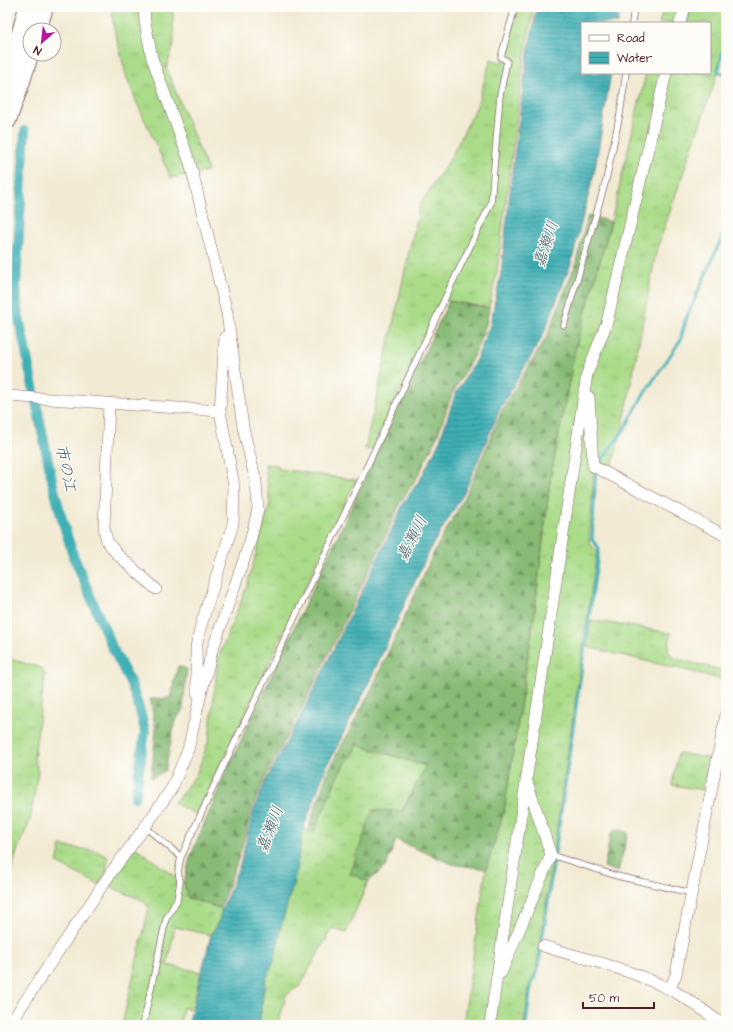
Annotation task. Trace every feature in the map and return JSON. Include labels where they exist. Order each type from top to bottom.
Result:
[{"type":"highway","points":[[7,84],[28,7]]},
{"type":"highway","points":[[39,22],[44,7]]},
{"type":"highway","points":[[7,120],[27,62]]},
{"type":"street","points":[[9,1025],[110,874],[172,788],[188,750],[212,651],[250,542],[258,509],[256,482],[243,427],[227,313],[190,163],[152,58],[145,22],[144,7]]},
{"type":"street","points":[[680,22],[685,7]]},
{"type":"street","points":[[490,1025],[587,374],[607,322],[666,74]]},
{"type":"street","points":[[198,706],[196,647],[201,625],[233,524],[234,486],[220,411],[227,313]]},
{"type":"street","points":[[587,374],[593,466],[726,536]]},
{"type":"street","points":[[7,396],[45,400],[220,411]]},
{"type":"street","points":[[109,404],[104,528],[107,541],[116,553],[156,589]]},
{"type":"street","points":[[670,989],[676,974],[726,714]]},
{"type":"street","points":[[495,989],[554,856],[526,779]]},
{"type":"street","points":[[543,946],[629,972],[670,989],[723,1025]]},
{"type":"lane","points":[[143,1025],[166,919],[177,900],[180,882],[178,871],[181,858],[491,203],[500,94],[507,61],[501,57],[515,7]]},
{"type":"lane","points":[[632,22],[634,7]]},
{"type":"lane","points":[[564,325],[606,180],[620,114],[626,74]]},
{"type":"lane","points":[[145,827],[181,858]]},
{"type":"lane","points":[[554,856],[617,876],[692,893]]},
{"type":"green space","points":[[111,7],[172,7],[174,44],[166,68],[208,171],[171,178],[127,78],[114,29]]},
{"type":"green space","points":[[519,7],[534,7],[524,59],[497,271],[489,308],[442,300],[372,450],[365,449],[420,204],[449,161],[477,106],[491,59],[502,63]]},
{"type":"green space","points":[[664,7],[726,7],[726,41],[716,78],[656,252],[623,426],[611,470],[594,470],[589,543],[597,551],[536,970],[529,987],[524,1025],[463,1025],[486,869],[504,811],[534,617],[550,481],[575,350],[611,222],[646,74],[711,74],[711,22],[659,22]]},
{"type":"green space","points":[[588,215],[611,222],[575,350],[550,481],[534,617],[504,811],[486,869],[452,864],[396,840],[386,866],[368,882],[350,873],[373,810],[402,811],[426,766],[358,745],[338,775],[314,832],[307,831],[328,771],[371,690],[435,550],[466,495],[503,408],[546,338],[575,266]]},
{"type":"green space","points":[[449,301],[489,308],[486,325],[474,355],[452,394],[437,437],[418,476],[401,501],[382,544],[301,710],[262,784],[251,812],[238,859],[220,908],[188,898],[184,883],[190,858],[223,778]]},
{"type":"green space","points":[[265,464],[278,465],[279,469],[356,480],[197,815],[174,803],[196,775],[209,740],[218,659],[247,586],[270,503]]},
{"type":"green space","points":[[591,620],[671,633],[668,651],[676,659],[726,671],[726,680],[587,647]]},
{"type":"green space","points":[[7,658],[41,668],[45,674],[34,758],[38,771],[30,821],[19,845],[7,885]]},
{"type":"green space","points":[[178,666],[187,669],[183,709],[175,722],[165,771],[151,778],[156,730],[150,699],[170,698]]},
{"type":"green space","points":[[358,745],[426,766],[402,811],[350,872],[368,882],[346,933],[332,928],[300,986],[286,995],[278,1025],[259,1025],[265,981],[275,959],[280,930],[294,880],[303,830],[314,832],[338,775]]},
{"type":"green space","points":[[678,753],[709,758],[703,790],[672,785]]},
{"type":"green space","points":[[617,829],[628,833],[618,872],[604,867],[611,833]]},
{"type":"green space","points":[[61,846],[96,851],[108,857],[106,873],[99,885],[57,863]]},
{"type":"green space","points":[[135,847],[184,883],[188,898],[222,909],[219,920],[211,935],[175,927],[167,965],[201,972],[192,1009],[183,1008],[180,1025],[122,1025],[149,908],[144,901],[108,886]]},
{"type":"water","name":"嘉瀬川","points":[[537,7],[620,7],[618,22],[581,22],[581,74],[611,74],[595,169],[571,264],[542,338],[501,407],[464,493],[430,549],[366,689],[325,770],[303,830],[294,881],[280,930],[275,959],[265,981],[259,1025],[188,1025],[211,935],[219,920],[241,861],[253,812],[264,784],[303,711],[404,502],[421,478],[440,440],[455,395],[477,358],[490,325],[501,273],[512,172],[527,59]]},
{"type":"waterway","points":[[7,30],[9,23],[9,10]]},
{"type":"waterway","points":[[726,38],[718,72],[726,75]]},
{"type":"waterway","name":"市の江","points":[[25,131],[16,284],[17,307],[53,485],[62,519],[73,555],[112,647],[131,684],[145,731],[135,797]]},
{"type":"waterway","points":[[598,465],[624,430],[644,394],[680,341],[686,319],[726,228]]},
{"type":"waterway","points":[[555,854],[599,548],[592,540],[596,470]]},
{"type":"waterway","points":[[526,1025],[531,986],[538,970],[554,860]]}]
